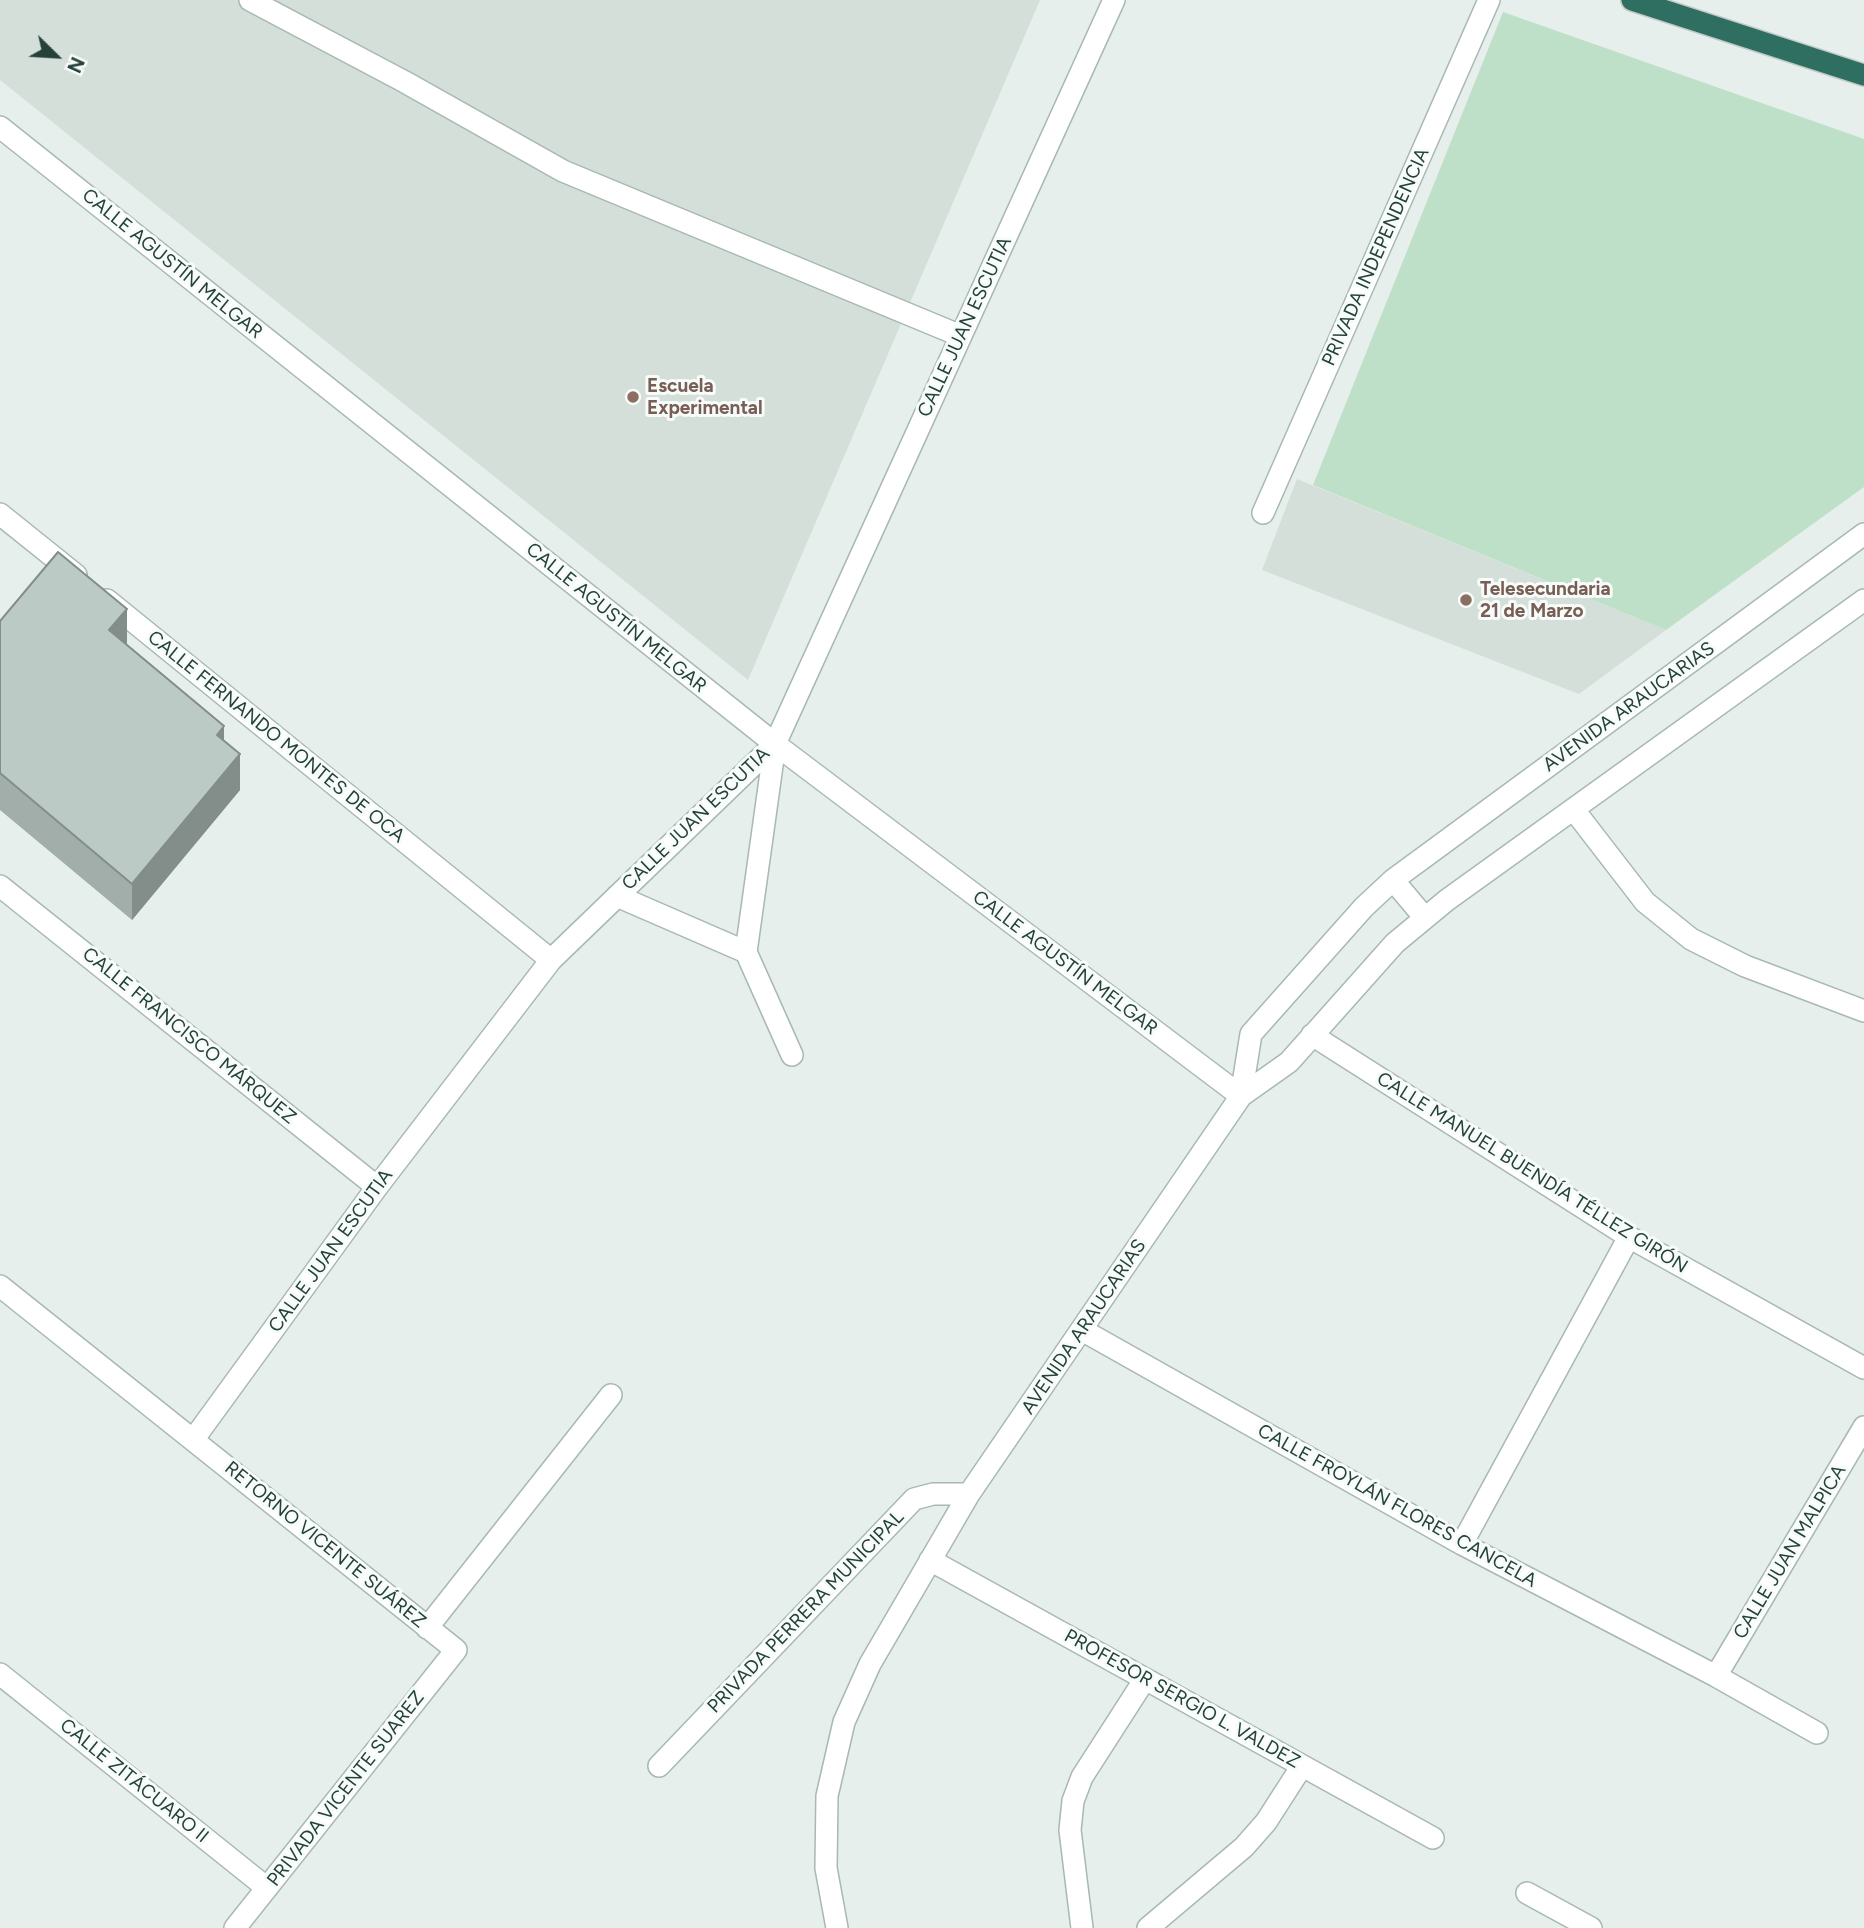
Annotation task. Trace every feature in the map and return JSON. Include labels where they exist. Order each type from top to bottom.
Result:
[{"type":"highway","points":[[1632,0],[1864,75]]},
{"type":"street","points":[[250,0],[405,82],[564,171],[961,336]]},
{"type":"street","name":"CALLE JUAN ESCUTIA","points":[[193,1440],[377,1186],[551,960],[775,744],[1114,0]]},
{"type":"street","name":"PRIVADA INDEPENDENCIA","points":[[1263,513],[1489,0]]},
{"type":"street","name":"CALLE AGUSTÍN MELGAR","points":[[0,127],[775,744],[1241,1096]]},
{"type":"street","name":"CALLE FERNANDO MONTES DE OCA","points":[[0,514],[551,960]]},
{"type":"street","name":"AVENIDA ARAUCARIAS","points":[[1241,1096],[1251,1034],[1364,907],[1393,880],[1864,534]]},
{"type":"street","name":"AVENIDA ARAUCARIAS","points":[[837,1928],[825,1868],[827,1796],[844,1722],[870,1664],[970,1494],[1241,1096],[1289,1062],[1395,943],[1425,918],[1858,610]]},
{"type":"street","points":[[775,744],[746,952],[792,1055]]},
{"type":"street","points":[[1574,810],[1645,902],[1691,939],[1745,966],[1864,1011]]},
{"type":"street","points":[[1393,880],[1425,918]]},
{"type":"street","name":"CALLE FRANCISCO MÁRQUEZ","points":[[0,886],[377,1186]]},
{"type":"street","points":[[617,896],[746,952]]},
{"type":"street","name":"CALLE MANUEL BUENDÍA TÉLLEZ GIRÓN","points":[[1312,1035],[1629,1237],[1864,1368]]},
{"type":"street","points":[[1462,1544],[1629,1237]]},
{"type":"street","name":"RETORNO VICENTE SUÁREZ","points":[[0,1286],[456,1650]]},
{"type":"street","name":"CALLE FROYLÁN FLORES CANCELA","points":[[1082,1330],[1462,1544],[1716,1676],[1816,1733]]},
{"type":"street","points":[[427,1628],[611,1395]]},
{"type":"street","name":"CALLE JUAN MALPICA","points":[[1716,1676],[1864,1427]]},
{"type":"street","name":"PRIVADA PERRERA MUNICIPAL","points":[[659,1766],[914,1499],[933,1494],[970,1494]]},
{"type":"street","name":"PROFESOR SERGIO L. VALDEZ","points":[[930,1560],[1433,1838]]},
{"type":"street","name":"PRIVADA VICENTE SUAREZ","points":[[234,1928],[456,1650]]},
{"type":"street","name":"CALLE ZITÁCUARO II","points":[[0,1674],[267,1888]]},
{"type":"street","points":[[1082,1928],[1070,1830],[1073,1801],[1082,1777],[1145,1679]]},
{"type":"street","points":[[1148,1928],[1244,1847],[1266,1822],[1302,1766]]},
{"type":"street","points":[[1527,1893],[1590,1928]]},
{"type":"shaded area","name":"Escuela Experimental","points":[[0,0],[1040,0],[748,680],[0,80]]},
{"type":"shaded area","name":"Telesecundaria 21 de Marzo","points":[[1297,479],[1666,630],[1579,694],[1262,570]]},
{"type":"green space","points":[[1503,12],[1864,139],[1864,487],[1666,630],[1313,485]]},
{"type":"building","points":[[58,552],[127,609],[109,630],[224,726],[217,735],[240,754],[132,884],[0,773],[0,621]]},
{"type":"place","name":"Escuela Experimental","points":[[633,397]]},
{"type":"place","name":"Telesecundaria 21 de Marzo","points":[[1466,600]]}]
